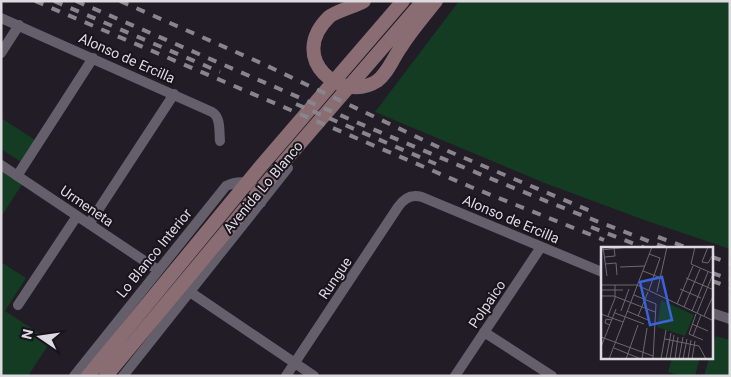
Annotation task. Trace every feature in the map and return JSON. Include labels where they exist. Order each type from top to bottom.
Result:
[{"type":"main road","points":[[364,1],[331,15],[320,28],[314,40],[314,56],[318,66],[333,80],[347,86],[369,85],[380,79],[405,41],[436,1]]},
{"type":"main road","name":"Avenida Lo Blanco","points":[[88,376],[261,166],[403,1]]},
{"type":"main road","name":"Avenida Lo Blanco","points":[[106,376],[282,163],[423,1]]},
{"type":"street","name":"Alonso de Ercilla","points":[[1,18],[216,114],[220,142]]},
{"type":"street","points":[[1,53],[19,26]]},
{"type":"street","points":[[17,176],[92,58]]},
{"type":"street","points":[[89,224],[174,94]]},
{"type":"street","name":"Urmeneta","points":[[1,165],[158,270]]},
{"type":"street","points":[[123,376],[288,168]]},
{"type":"street","name":"Lo Blanco Interior","points":[[74,376],[226,186],[239,182],[246,183],[257,190],[261,203]]},
{"type":"street","name":"Alonso de Ercilla","points":[[408,197],[422,197],[601,272]]},
{"type":"street","name":"Rungue","points":[[286,376],[398,207],[408,197]]},
{"type":"street","points":[[18,305],[77,216]]},
{"type":"street","name":"Polpaico","points":[[455,376],[541,247]]},
{"type":"street","points":[[190,292],[314,376]]},
{"type":"street","points":[[714,315],[730,319]]},
{"type":"street","points":[[484,332],[552,376]]},
{"type":"green space","points":[[459,1],[730,1],[730,249],[547,184],[375,112]]},
{"type":"green space","points":[[1,118],[40,143],[26,165],[1,149]]},
{"type":"green space","points":[[1,168],[23,183],[1,217]]},
{"type":"green space","points":[[1,262],[26,278],[5,311],[51,341],[28,376],[4,376],[1,374]]},
{"type":"green space","points":[[716,336],[730,340],[730,376],[704,376],[708,360],[714,360]]},
{"type":"green space","points":[[671,360],[699,360],[695,376],[682,376],[668,372]]},
{"type":"railway","points":[[35,1],[471,187],[604,240]]},
{"type":"railway","points":[[54,1],[220,72]]},
{"type":"railway","points":[[76,1],[518,190],[664,247]]},
{"type":"railway","points":[[120,1],[261,63],[436,146],[595,213]]},
{"type":"railway","points":[[296,104],[436,164]]},
{"type":"railway","points":[[591,227],[642,247]]},
{"type":"railway","points":[[658,237],[685,247]]},
{"type":"railway","points":[[714,258],[730,263]]},
{"type":"railway","points":[[714,274],[730,279]]},
{"type":"railway","points":[[714,282],[730,287]]}]
